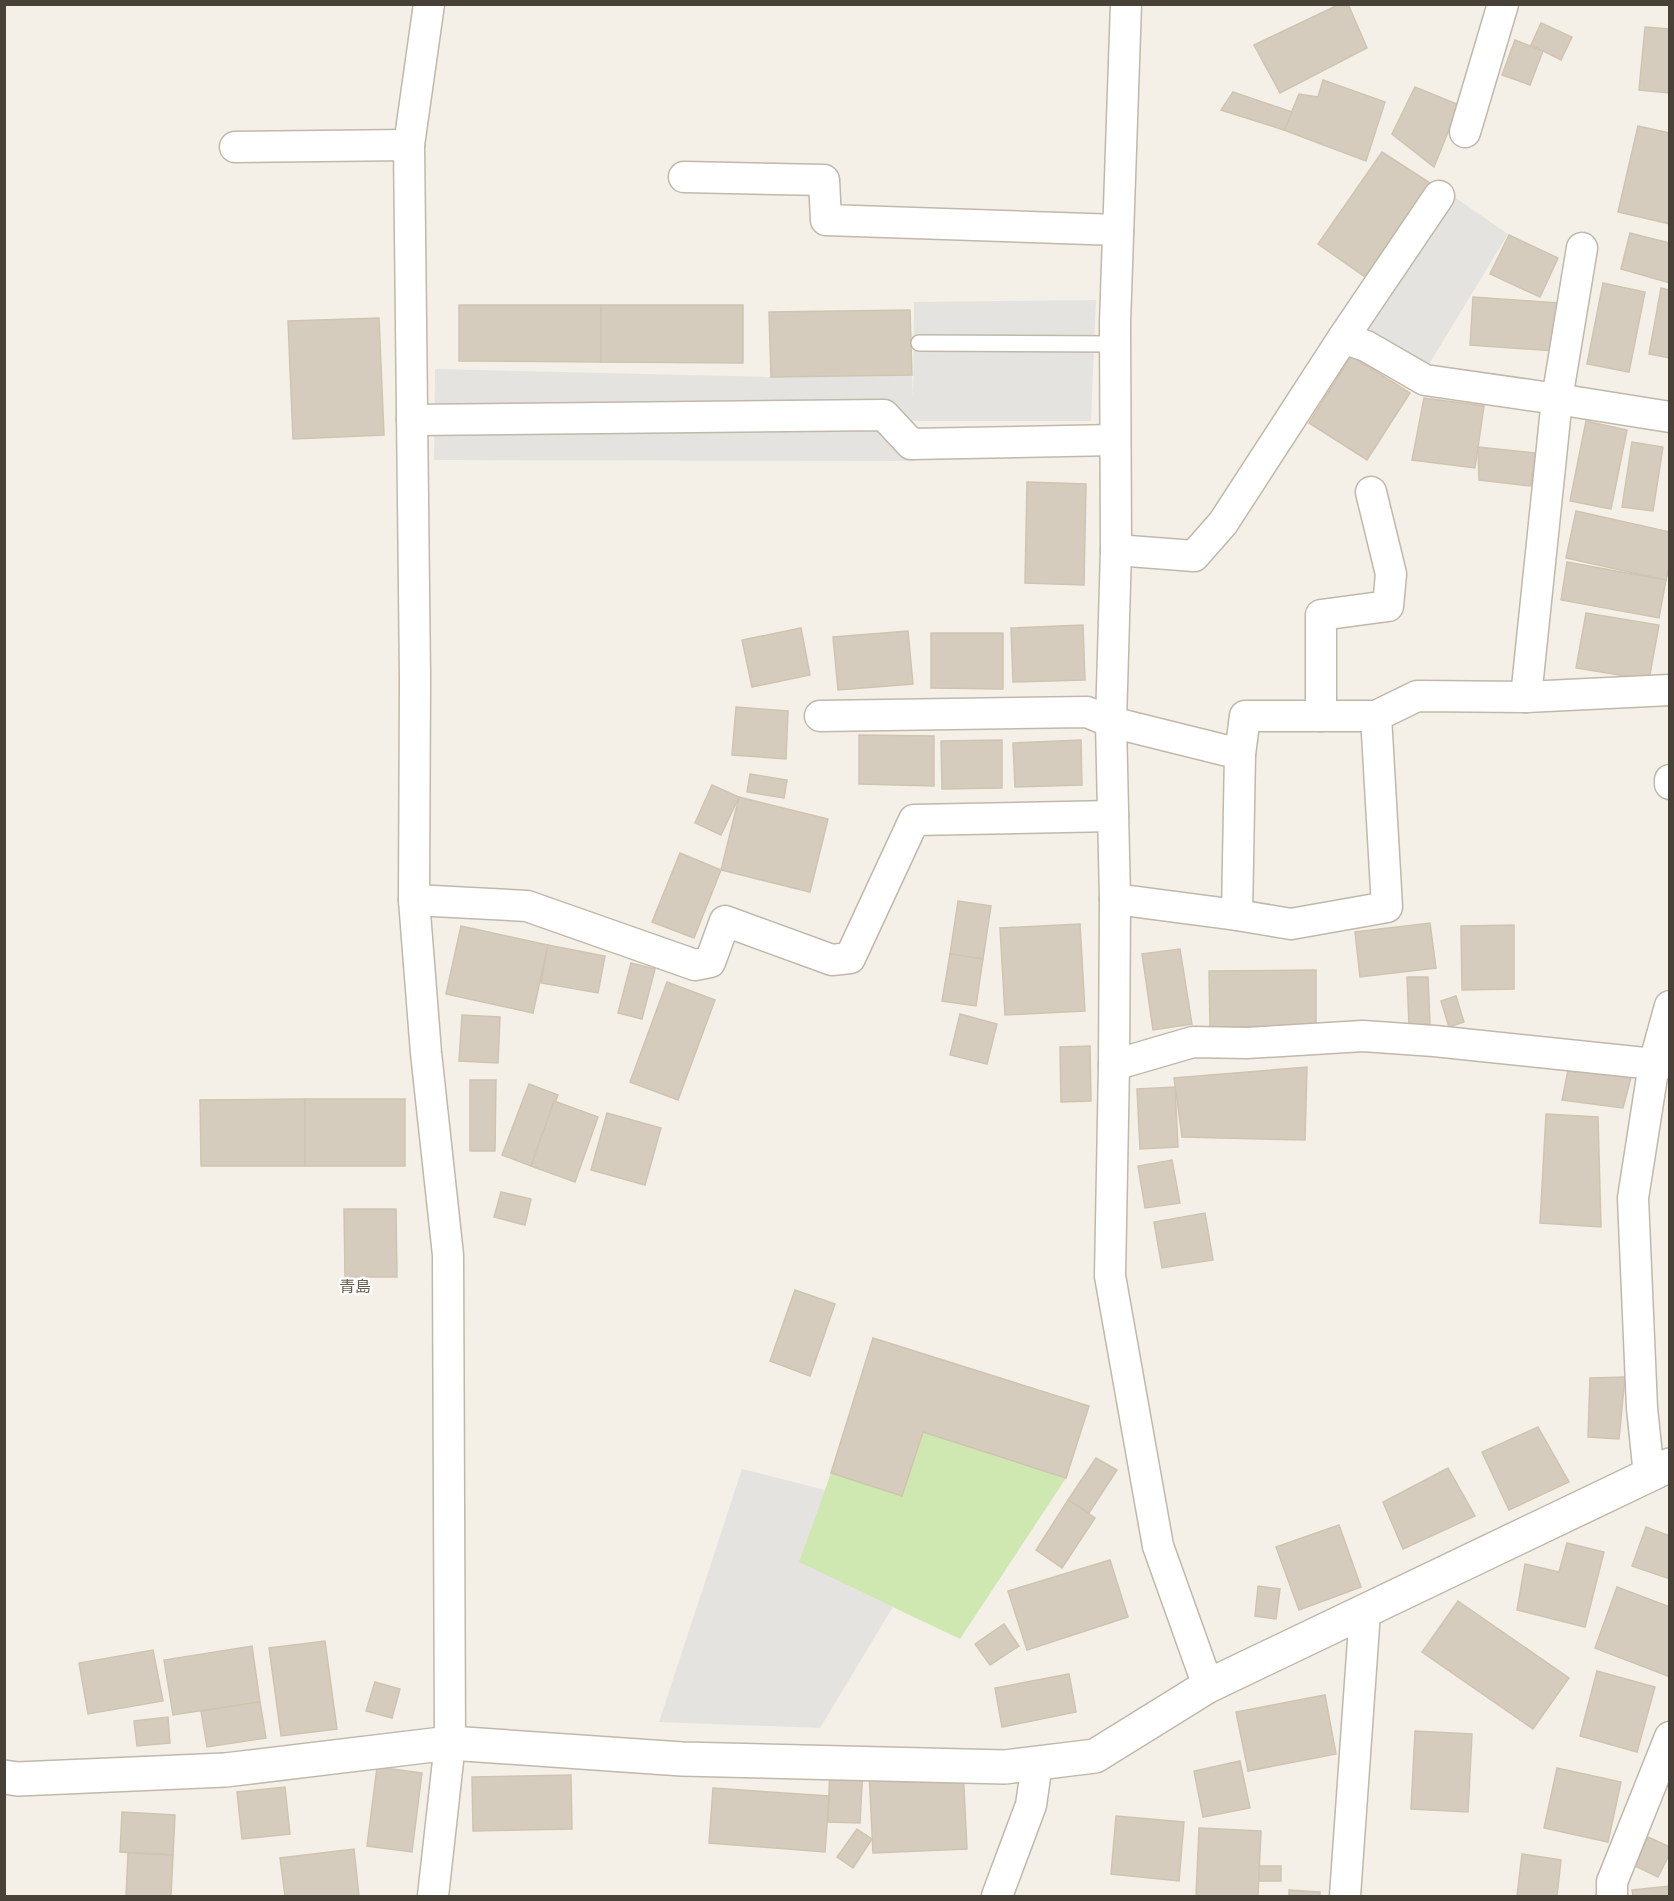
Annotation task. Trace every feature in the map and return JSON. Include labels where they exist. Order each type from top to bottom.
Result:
[{"type":"street","points":[[429,4],[409,145],[415,667],[414,900],[426,1053],[448,1254],[450,1743],[433,1896]]},
{"type":"street","points":[[1126,4],[1115,344],[1116,550],[1111,722],[1115,899],[1110,1276],[1158,1546],[1208,1686]]},
{"type":"street","points":[[1465,132],[1503,4]]},
{"type":"street","points":[[235,147],[409,145]]},
{"type":"street","points":[[684,177],[824,180],[826,220],[1118,230]]},
{"type":"street","points":[[1116,550],[1194,555],[1223,523],[1343,338],[1439,196]]},
{"type":"street","points":[[1526,697],[1557,399],[1582,248]]},
{"type":"street","points":[[1343,338],[1366,346],[1425,380],[1670,417]]},
{"type":"street","points":[[412,420],[884,415],[911,444],[1115,440]]},
{"type":"street","points":[[1321,716],[1321,615],[1388,606],[1391,574],[1371,492]]},
{"type":"street","points":[[1237,915],[1240,754],[1245,716],[1376,716],[1417,696],[1526,697],[1670,690]]},
{"type":"street","points":[[820,716],[1087,712],[1111,722],[1240,754]]},
{"type":"street","points":[[1115,899],[1291,924],[1387,908],[1376,716]]},
{"type":"street","points":[[414,900],[527,906],[695,965],[710,962],[725,921],[831,960],[850,958],[914,820],[1113,816]]},
{"type":"street","points":[[4,1778],[225,1770],[450,1743],[682,1759],[1005,1767],[1095,1756],[1208,1686],[1659,1470],[1642,1408],[1633,1198],[1662,1064],[1670,1006]]},
{"type":"street","points":[[1114,1065],[1193,1042],[1247,1043],[1363,1036],[1662,1064]]},
{"type":"street","points":[[1345,1896],[1365,1612]]},
{"type":"street","points":[[1612,1896],[1612,1882],[1670,1737]]},
{"type":"street","points":[[997,1896],[1031,1805],[1037,1763]]},
{"type":"lane","points":[[920,343],[1115,344]]},
{"type":"green space","points":[[923,1432],[1066,1478],[960,1639],[798,1562],[831,1473],[902,1496]]},
{"type":"shaded area","points":[[1453,196],[1508,234],[1428,366],[1360,330]]},
{"type":"shaded area","points":[[1096,300],[1091,421],[913,421],[914,461],[434,460],[435,369],[771,377],[912,375],[913,397],[914,302]]},
{"type":"shaded area","points":[[742,1469],[825,1490],[799,1562],[893,1607],[820,1728],[659,1722]]},
{"type":"building","points":[[1340,4],[1348,4],[1367,48],[1280,93],[1254,45]]},
{"type":"building","points":[[1541,23],[1572,37],[1561,60],[1531,45]]},
{"type":"building","points":[[1645,27],[1670,29],[1670,93],[1639,90]]},
{"type":"building","points":[[1515,40],[1543,51],[1530,85],[1502,75]]},
{"type":"building","points":[[1323,80],[1385,102],[1366,161],[1284,130],[1299,94],[1318,97]]},
{"type":"building","points":[[1415,87],[1459,105],[1434,167],[1392,134]]},
{"type":"building","points":[[1233,92],[1292,112],[1284,130],[1221,110]]},
{"type":"building","points":[[1638,126],[1670,133],[1670,224],[1618,212]]},
{"type":"building","points":[[1382,152],[1430,183],[1365,277],[1318,244]]},
{"type":"building","points":[[1630,233],[1670,243],[1670,283],[1621,269]]},
{"type":"building","points":[[1509,235],[1558,258],[1540,297],[1490,274]]},
{"type":"building","points":[[1603,283],[1645,292],[1629,372],[1587,364]]},
{"type":"building","points":[[1661,288],[1670,290],[1670,358],[1649,354]]},
{"type":"building","points":[[1473,297],[1558,303],[1555,351],[1470,345]]},
{"type":"building","points":[[459,305],[601,305],[601,362],[459,361]]},
{"type":"building","points":[[601,305],[743,305],[743,363],[601,362]]},
{"type":"building","points":[[910,310],[912,375],[771,377],[769,312]]},
{"type":"building","points":[[379,318],[384,435],[293,439],[288,321]]},
{"type":"building","points":[[1351,356],[1410,393],[1367,460],[1309,423]]},
{"type":"building","points":[[1424,398],[1484,406],[1475,468],[1412,460]]},
{"type":"building","points":[[1586,421],[1627,430],[1611,509],[1570,501]]},
{"type":"building","points":[[1632,442],[1663,447],[1653,511],[1622,507]]},
{"type":"building","points":[[1478,447],[1535,453],[1531,486],[1479,480]]},
{"type":"building","points":[[1027,482],[1086,484],[1084,585],[1025,583]]},
{"type":"building","points":[[1576,511],[1670,532],[1670,563],[1666,580],[1566,558]]},
{"type":"building","points":[[1567,562],[1666,580],[1659,618],[1561,600]]},
{"type":"building","points":[[1586,613],[1659,625],[1649,680],[1576,668]]},
{"type":"building","points":[[1083,625],[1085,680],[1013,682],[1011,628]]},
{"type":"building","points":[[801,628],[810,675],[752,687],[742,640]]},
{"type":"building","points":[[908,631],[913,684],[838,690],[833,637]]},
{"type":"building","points":[[931,633],[1003,633],[1003,689],[931,688]]},
{"type":"building","points":[[736,707],[788,711],[786,759],[732,755]]},
{"type":"building","points":[[859,735],[934,736],[934,786],[859,784]]},
{"type":"building","points":[[1002,740],[1002,788],[942,789],[941,741]]},
{"type":"building","points":[[1081,740],[1082,785],[1015,787],[1013,743]]},
{"type":"building","points":[[750,774],[787,780],[784,798],[747,792]]},
{"type":"building","points":[[712,785],[739,797],[721,835],[695,823]]},
{"type":"building","points":[[739,797],[828,819],[810,892],[721,870]]},
{"type":"building","points":[[680,853],[721,870],[694,938],[652,922]]},
{"type":"building","points":[[958,901],[991,906],[983,959],[950,954]]},
{"type":"building","points":[[1430,923],[1436,968],[1360,977],[1355,932]]},
{"type":"building","points":[[1080,924],[1085,1011],[1005,1015],[1000,928]]},
{"type":"building","points":[[1514,925],[1514,989],[1462,990],[1461,926]]},
{"type":"building","points":[[461,926],[548,945],[533,1013],[446,994]]},
{"type":"building","points":[[548,945],[605,956],[598,993],[541,983]]},
{"type":"building","points":[[1180,949],[1192,1024],[1153,1030],[1142,954]]},
{"type":"building","points":[[950,954],[983,959],[976,1006],[942,1001]]},
{"type":"building","points":[[631,963],[655,969],[642,1019],[618,1013]]},
{"type":"building","points":[[1316,970],[1316,1026],[1210,1027],[1209,971]]},
{"type":"building","points":[[1407,977],[1428,977],[1430,1024],[1409,1025]]},
{"type":"building","points":[[667,982],[715,1000],[678,1100],[630,1082]]},
{"type":"building","points":[[1456,996],[1464,1022],[1449,1027],[1441,1001]]},
{"type":"building","points":[[960,1014],[997,1024],[987,1064],[950,1055]]},
{"type":"building","points":[[462,1015],[500,1017],[498,1063],[459,1061]]},
{"type":"building","points":[[1090,1046],[1091,1101],[1061,1102],[1060,1047]]},
{"type":"building","points":[[1569,1065],[1632,1074],[1623,1108],[1562,1100]]},
{"type":"building","points":[[1307,1067],[1305,1140],[1182,1137],[1174,1078]]},
{"type":"building","points":[[470,1080],[496,1080],[495,1151],[470,1151]]},
{"type":"building","points":[[529,1084],[558,1095],[531,1166],[502,1155]]},
{"type":"building","points":[[1175,1087],[1178,1147],[1140,1149],[1137,1089]]},
{"type":"building","points":[[305,1099],[305,1166],[201,1166],[200,1100]]},
{"type":"building","points":[[305,1099],[405,1099],[405,1166],[305,1166]]},
{"type":"building","points":[[554,1101],[598,1117],[575,1182],[531,1166]]},
{"type":"building","points":[[607,1113],[661,1128],[645,1185],[591,1170]]},
{"type":"building","points":[[1546,1114],[1598,1117],[1601,1227],[1540,1223]]},
{"type":"building","points":[[1172,1160],[1180,1203],[1145,1208],[1138,1166]]},
{"type":"building","points":[[501,1192],[531,1199],[525,1225],[494,1217]]},
{"type":"building","points":[[344,1209],[396,1209],[397,1277],[345,1277]]},
{"type":"building","points":[[1205,1213],[1213,1260],[1162,1268],[1154,1222]]},
{"type":"building","points":[[795,1290],[835,1304],[810,1376],[770,1361]]},
{"type":"building","points":[[873,1338],[1089,1406],[1066,1478],[923,1432],[902,1496],[831,1473]]},
{"type":"building","points":[[1625,1377],[1619,1439],[1588,1437],[1590,1378]]},
{"type":"building","points":[[1538,1427],[1569,1482],[1509,1510],[1482,1452]]},
{"type":"building","points":[[1096,1458],[1117,1470],[1089,1513],[1068,1500]]},
{"type":"building","points":[[1448,1468],[1475,1516],[1403,1549],[1383,1502]]},
{"type":"building","points":[[1068,1500],[1095,1518],[1062,1568],[1036,1550]]},
{"type":"building","points":[[1339,1525],[1361,1587],[1299,1610],[1276,1547]]},
{"type":"building","points":[[1646,1527],[1670,1536],[1670,1579],[1632,1566]]},
{"type":"building","points":[[1567,1543],[1604,1552],[1585,1627],[1517,1610],[1525,1564],[1559,1572]]},
{"type":"building","points":[[1110,1560],[1128,1617],[1027,1650],[1008,1591]]},
{"type":"building","points":[[1258,1586],[1280,1589],[1276,1619],[1255,1616]]},
{"type":"building","points":[[1617,1587],[1670,1607],[1670,1677],[1595,1648]]},
{"type":"building","points":[[1458,1601],[1569,1678],[1533,1729],[1422,1652]]},
{"type":"building","points":[[1004,1624],[1019,1646],[990,1665],[975,1644]]},
{"type":"building","points":[[325,1641],[337,1729],[281,1736],[269,1648]]},
{"type":"building","points":[[252,1646],[260,1702],[173,1715],[164,1660]]},
{"type":"building","points":[[153,1650],[163,1701],[88,1714],[79,1663]]},
{"type":"building","points":[[1597,1671],[1655,1687],[1637,1752],[1580,1736]]},
{"type":"building","points":[[1069,1674],[1076,1712],[1002,1727],[995,1688]]},
{"type":"building","points":[[375,1682],[400,1689],[392,1718],[366,1711]]},
{"type":"building","points":[[1325,1695],[1336,1754],[1248,1771],[1236,1712]]},
{"type":"building","points":[[260,1702],[266,1738],[207,1747],[201,1711]]},
{"type":"building","points":[[168,1717],[170,1743],[137,1746],[134,1721]]},
{"type":"building","points":[[1415,1731],[1472,1734],[1468,1812],[1411,1809]]},
{"type":"building","points":[[1240,1761],[1250,1808],[1203,1817],[1194,1771]]},
{"type":"building","points":[[830,1765],[863,1767],[860,1823],[828,1822]]},
{"type":"building","points":[[377,1767],[422,1773],[412,1852],[367,1846]]},
{"type":"building","points":[[963,1768],[967,1849],[873,1853],[869,1771]]},
{"type":"building","points":[[1557,1768],[1621,1782],[1608,1842],[1544,1828]]},
{"type":"building","points":[[571,1775],[572,1829],[473,1831],[472,1777]]},
{"type":"building","points":[[285,1787],[290,1834],[242,1839],[237,1792]]},
{"type":"building","points":[[713,1788],[829,1796],[825,1852],[709,1843]]},
{"type":"building","points":[[122,1812],[175,1815],[173,1855],[120,1852]]},
{"type":"building","points":[[1116,1816],[1184,1822],[1179,1881],[1111,1874]]},
{"type":"building","points":[[1199,1828],[1261,1831],[1258,1896],[1196,1896]]},
{"type":"building","points":[[857,1829],[872,1839],[853,1868],[837,1857]]},
{"type":"building","points":[[1648,1837],[1670,1847],[1670,1853],[1658,1877],[1635,1866]]},
{"type":"building","points":[[354,1849],[359,1896],[285,1896],[280,1858]]},
{"type":"building","points":[[128,1853],[173,1855],[171,1896],[126,1896]]},
{"type":"building","points":[[1522,1854],[1561,1860],[1557,1896],[1517,1896]]},
{"type":"building","points":[[1259,1866],[1281,1866],[1281,1881],[1259,1881]]},
{"type":"building","points":[[1670,1886],[1670,1896],[1633,1896],[1632,1890]]},
{"type":"building","points":[[1289,1890],[1320,1892],[1320,1896],[1289,1896]]},
{"type":"district","name":"青島","points":[[355,1286]]}]
